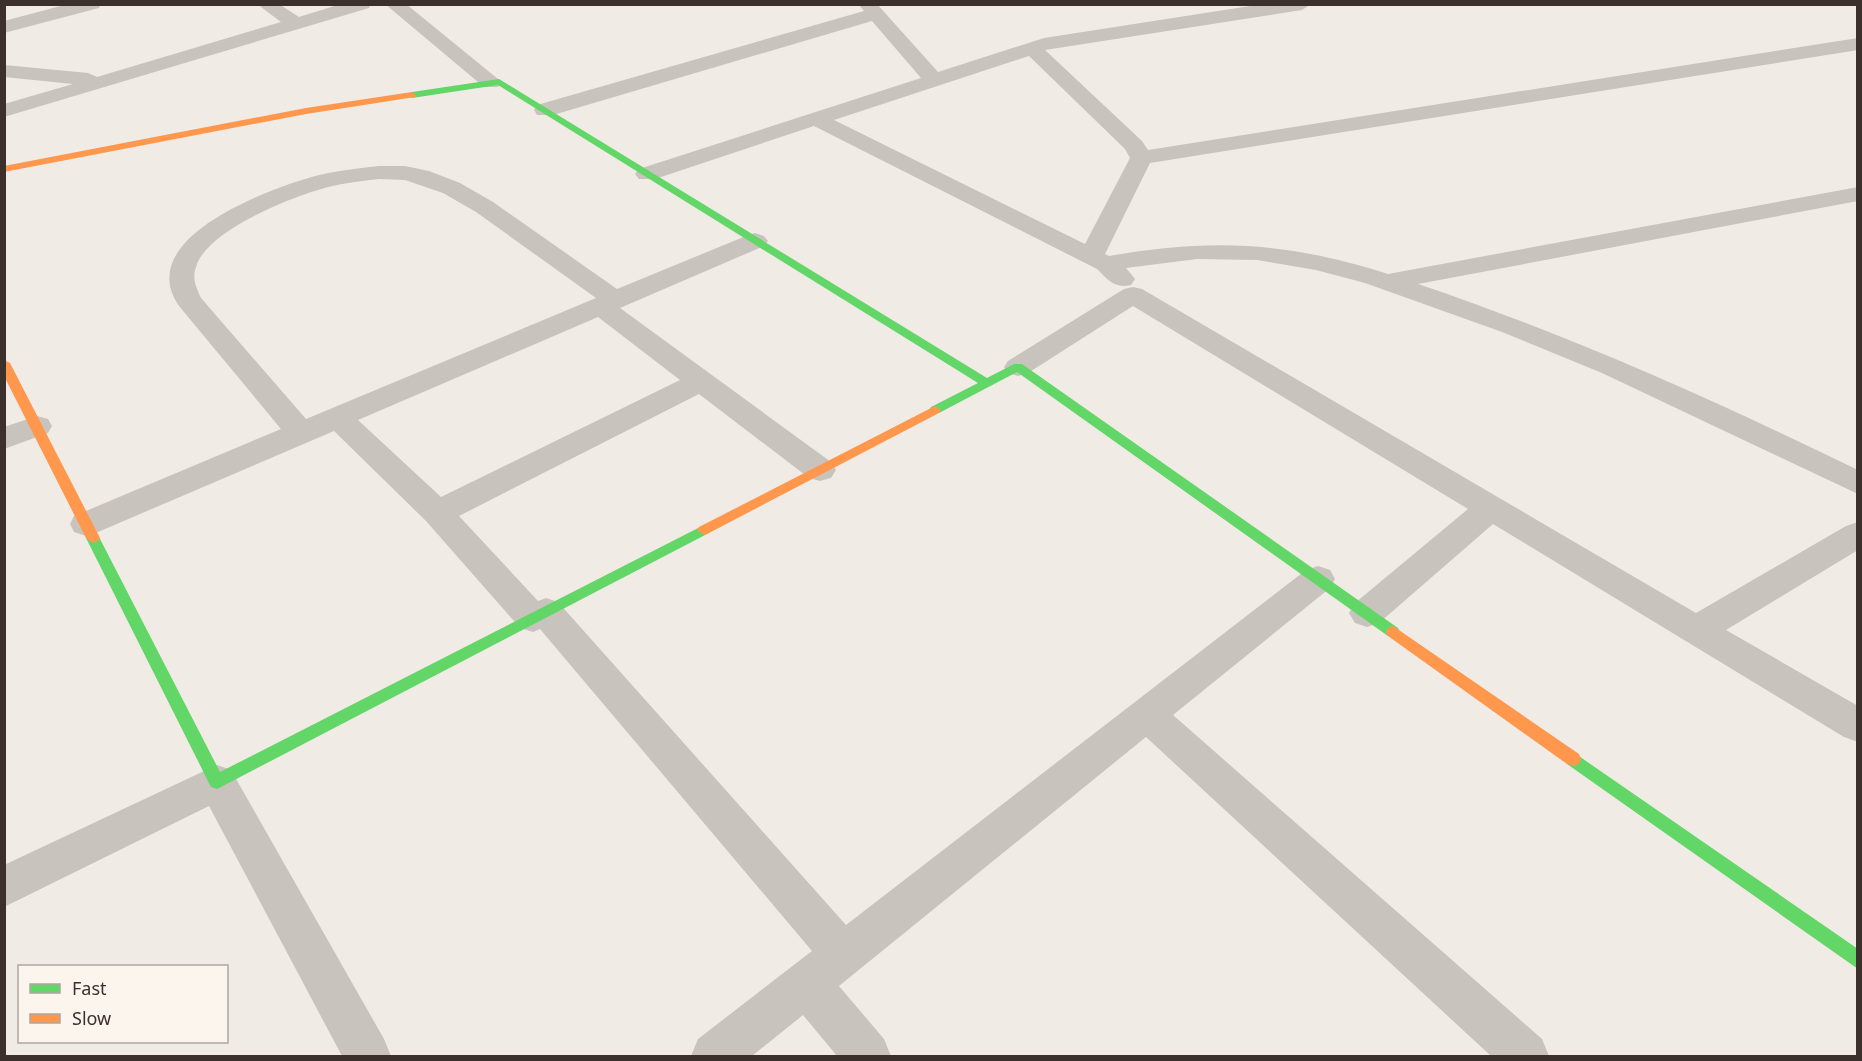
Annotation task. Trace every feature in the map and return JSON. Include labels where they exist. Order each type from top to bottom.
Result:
[{"type":"street","points":[[14,4],[27,21]]},
{"type":"street","points":[[4,27],[92,4]]},
{"type":"street","points":[[266,4],[297,24]]},
{"type":"street","points":[[4,111],[362,4]]},
{"type":"street","points":[[394,4],[491,83]]},
{"type":"street","points":[[647,174],[1032,48],[1065,40],[1302,4]]},
{"type":"street","points":[[545,110],[871,9],[934,80]]},
{"type":"street","points":[[1141,158],[1857,44]]},
{"type":"street","points":[[1032,48],[1134,147],[1141,158]]},
{"type":"street","points":[[4,71],[105,81]]},
{"type":"street","points":[[4,169],[306,111],[499,82],[987,383]]},
{"type":"street","points":[[816,119],[1098,260],[1119,275],[1133,295],[1857,726]]},
{"type":"street","points":[[1098,260],[1141,158]]},
{"type":"street","points":[[301,433],[188,300],[181,279],[186,258],[203,238],[237,216],[276,198],[324,182],[363,174],[399,173],[428,177],[480,204],[608,303],[701,381],[820,470]]},
{"type":"street","points":[[1389,282],[1857,194]]},
{"type":"street","points":[[86,524],[755,241]]},
{"type":"street","points":[[1098,260],[1227,250],[1334,264],[1526,331],[1609,364],[1695,402],[1857,483]]},
{"type":"street","points":[[4,887],[217,782],[1018,367],[1133,295]]},
{"type":"street","points":[[4,363],[217,782],[367,1056]]},
{"type":"street","points":[[1018,367],[1857,960]]},
{"type":"street","points":[[437,513],[701,381]]},
{"type":"street","points":[[338,418],[540,615],[844,956]]},
{"type":"street","points":[[4,439],[37,426]]},
{"type":"street","points":[[1367,613],[1491,508]]},
{"type":"street","points":[[1696,630],[1857,534]]},
{"type":"street","points":[[715,1056],[1318,579]]},
{"type":"street","points":[[1147,715],[1525,1056]]},
{"type":"street","points":[[807,984],[867,1056]]},
{"type":"traffic: fast","points":[[412,95],[499,82],[987,383]]},
{"type":"traffic: fast","points":[[935,410],[1018,367],[1393,632]]},
{"type":"traffic: fast","points":[[93,538],[217,782],[704,530]]},
{"type":"traffic: fast","points":[[1573,759],[1858,960]]},
{"type":"traffic: slow","points":[[4,169],[306,111],[412,95]]},
{"type":"traffic: slow","points":[[4,363],[93,538]]},
{"type":"traffic: slow","points":[[704,530],[935,410]]},
{"type":"traffic: slow","points":[[1393,632],[1573,759]]}]
